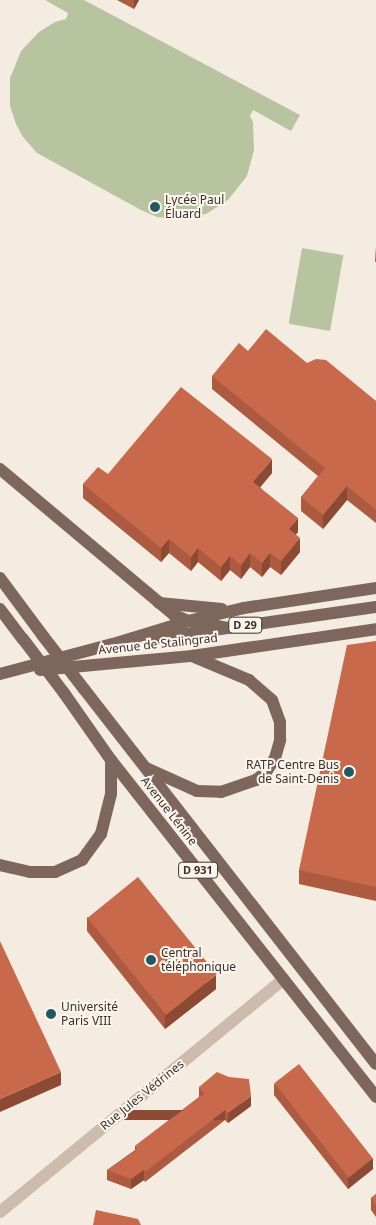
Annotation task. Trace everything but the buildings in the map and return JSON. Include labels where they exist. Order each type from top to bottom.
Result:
[{"type":"main road","points":[[0,469],[174,615],[188,621],[229,628]]},
{"type":"main road","name":"Avenue Lénine","points":[[0,578],[143,766],[376,1064]]},
{"type":"main road","name":"Avenue de Stalingrad","points":[[1,673],[114,644],[188,621],[244,608],[376,588]]},
{"type":"main road","points":[[159,603],[190,607],[244,608]]},
{"type":"main road","name":"Avenue de Stalingrad","points":[[114,644],[376,607]]},
{"type":"main road","name":"Avenue Lénine","points":[[0,609],[64,693],[111,760],[376,1097]]},
{"type":"main road","name":"Avenue de Stalingrad","points":[[1,673],[192,656],[376,629]]},
{"type":"main road","points":[[143,766],[182,786],[197,791],[215,793],[233,790],[256,780],[266,772],[276,758],[280,740],[280,722],[272,700],[249,680],[192,656]]},
{"type":"main road","points":[[0,865],[30,872],[54,872],[82,860],[101,834],[111,794],[111,760]]},
{"type":"street","name":"Rue Jules Védrines","points":[[0,1212],[284,980]]},
{"type":"green space","points":[[45,0],[84,0],[300,115],[291,131],[253,110],[250,116],[253,122],[254,150],[247,176],[228,200],[206,214],[179,219],[157,217],[141,210],[37,153],[23,137],[16,124],[10,106],[10,78],[21,51],[39,32],[55,22],[66,19],[68,13]]},
{"type":"green space","points":[[302,248],[343,255],[330,331],[289,324]]},
{"type":"place","name":"Lycée Paul Éluard","points":[[155,207]]},
{"type":"place","name":"RATP Centre Bus de Saint-Denis","points":[[349,772]]},
{"type":"place","name":"Central téléphonique","points":[[151,960]]},
{"type":"place","name":"Université Paris VIII","points":[[51,1014]]}]
